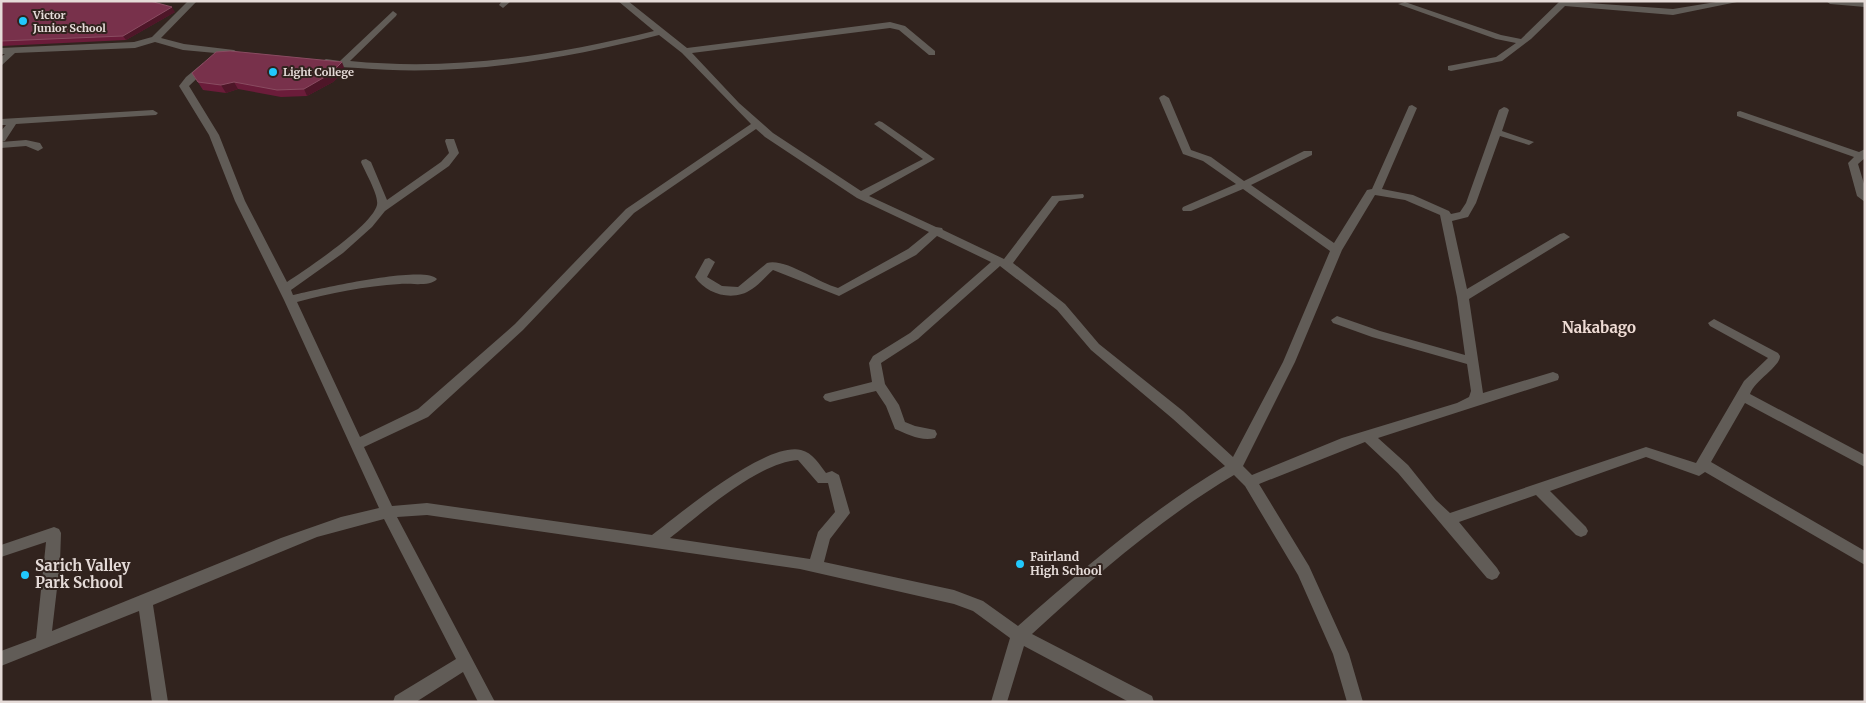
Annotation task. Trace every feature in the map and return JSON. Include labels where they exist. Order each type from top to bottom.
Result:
[{"type":"street","points":[[155,40],[193,1]]},
{"type":"street","points":[[622,1],[685,51],[706,76],[756,125],[861,196],[938,230],[1002,262],[1061,307],[1095,347],[1178,415],[1235,467],[1250,482],[1304,571],[1341,654],[1355,702]]},
{"type":"street","points":[[1451,68],[1499,59],[1530,37],[1539,24],[1563,3],[1673,12],[1738,1]]},
{"type":"street","points":[[1830,1],[1865,4]]},
{"type":"street","points":[[1402,4],[1499,37],[1523,42]]},
{"type":"street","points":[[342,64],[393,14]]},
{"type":"street","points":[[685,51],[890,25],[902,28],[932,53]]},
{"type":"street","points":[[314,61],[428,68],[470,67],[579,50],[659,32]]},
{"type":"street","points":[[1,50],[134,45],[155,40],[184,47],[240,54]]},
{"type":"street","points":[[1,63],[13,50]]},
{"type":"street","points":[[221,52],[189,79],[184,86],[214,135],[240,201],[287,295],[387,511],[487,702]]},
{"type":"street","points":[[1164,98],[1187,152],[1207,159],[1336,250]]},
{"type":"street","points":[[1376,191],[1412,108]]},
{"type":"street","points":[[1447,218],[1464,215],[1471,203],[1504,110]]},
{"type":"street","points":[[1,122],[153,113]]},
{"type":"street","points":[[1740,114],[1863,154],[1853,163],[1862,196],[1865,199]]},
{"type":"street","points":[[1,138],[13,121]]},
{"type":"street","points":[[861,196],[930,159],[879,124]]},
{"type":"street","points":[[356,444],[423,413],[519,327],[630,211],[756,125]]},
{"type":"street","points":[[1496,132],[1529,142]]},
{"type":"street","points":[[287,295],[354,238],[382,208],[445,164],[454,152],[450,141]]},
{"type":"street","points":[[1,145],[26,143],[36,145],[38,148]]},
{"type":"street","points":[[1187,209],[1308,153]]},
{"type":"street","points":[[366,162],[383,202],[382,208]]},
{"type":"street","points":[[999,702],[1019,635],[1104,559],[1210,482],[1235,467],[1289,362],[1336,250],[1371,192],[1376,191],[1429,205],[1445,213],[1463,297],[1477,391],[1475,400]]},
{"type":"street","points":[[930,434],[912,431],[900,425],[892,405],[879,385],[874,363],[877,359],[914,336],[1002,262],[1056,198],[1079,196]]},
{"type":"street","points":[[709,262],[701,277],[708,286],[728,292],[746,289],[771,266],[784,269],[823,289],[839,292],[912,252],[938,230]]},
{"type":"street","points":[[1463,297],[1564,237]]},
{"type":"street","points":[[287,295],[358,284],[431,279]]},
{"type":"street","points":[[1338,320],[1376,334],[1472,361]]},
{"type":"street","points":[[1448,520],[1540,490],[1646,452],[1699,470],[1753,377],[1774,360],[1774,356],[1714,323]]},
{"type":"street","points":[[1250,482],[1367,436],[1552,377]]},
{"type":"street","points":[[830,397],[879,385]]},
{"type":"street","points":[[1743,396],[1865,462]]},
{"type":"street","points":[[1367,436],[1403,469],[1492,573]]},
{"type":"street","points":[[655,541],[754,469],[781,455],[801,455],[805,457],[823,479],[832,477],[834,479],[842,505],[842,513],[824,536],[816,566]]},
{"type":"street","points":[[1703,464],[1865,559]]},
{"type":"street","points":[[1540,490],[1581,531]]},
{"type":"street","points":[[1,659],[295,540],[350,520],[387,511],[427,510],[655,541],[816,566],[954,597],[978,606],[1019,635],[1146,702]]},
{"type":"street","points":[[1,551],[54,533],[53,563],[43,642]]},
{"type":"street","points":[[145,602],[160,702]]},
{"type":"street","points":[[401,702],[466,661]]},
{"type":"building","points":[[1,1],[150,1],[172,7],[123,36],[1,41]]},
{"type":"building","points":[[230,51],[342,62],[330,74],[304,89],[277,90],[234,82],[221,85],[198,82],[192,73],[216,52]]},
{"type":"place","name":"Victor Junior School","points":[[23,21]]},
{"type":"place","name":"Light College","points":[[273,72]]},
{"type":"place","name":"Fairland High School","points":[[1020,564]]},
{"type":"place","name":"Sarich Valley Park School","points":[[25,575]]},
{"type":"district","name":"Nakabago","points":[[1599,328]]}]
